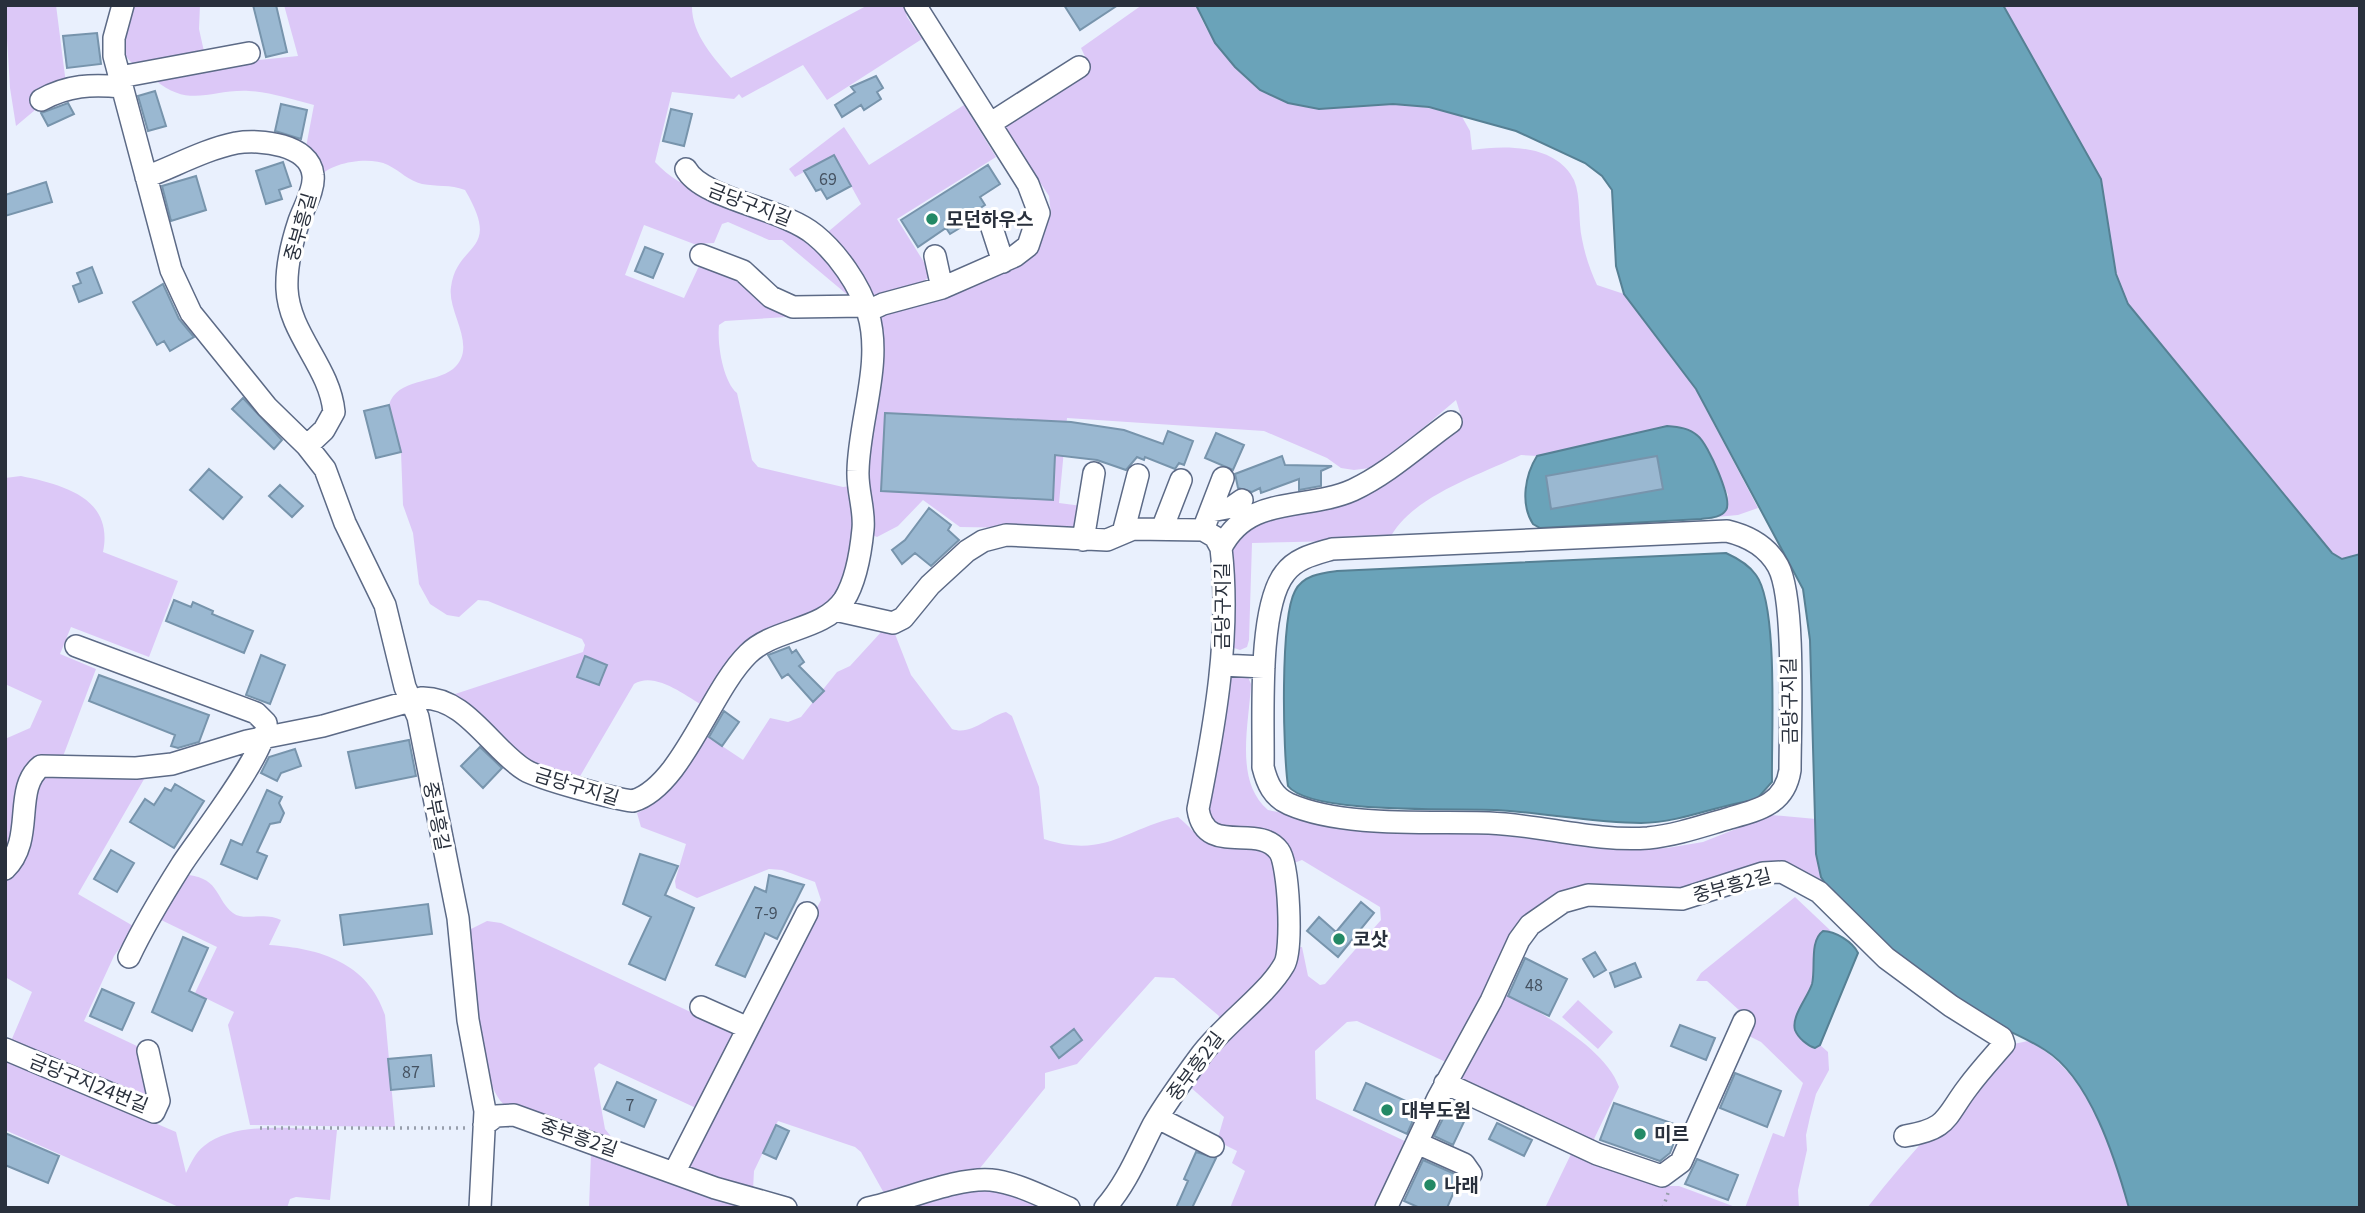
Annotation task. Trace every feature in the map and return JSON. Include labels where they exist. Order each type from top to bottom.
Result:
[{"type":"street","name":"중부흥길","points":[[123,5],[114,38],[121,82],[171,270],[191,313],[267,408],[307,446],[325,470],[345,523],[385,605],[418,717],[458,918],[468,1020],[485,1111],[480,1208]]},
{"type":"street","points":[[701,255],[743,271],[771,297],[793,307],[867,308],[942,288],[1003,262],[1028,246],[1039,213],[1028,184],[992,123],[915,5]]},
{"type":"street","points":[[41,100],[78,86],[121,82],[249,53]]},
{"type":"street","points":[[992,123],[1079,66]]},
{"type":"street","name":"중부흥길","points":[[146,177],[229,145],[249,142],[288,148],[301,154],[310,164],[313,175],[311,188],[293,244],[287,290],[300,330],[324,373],[334,412],[324,430],[307,446]]},
{"type":"street","name":"금당구지길","points":[[5,869],[21,845],[28,783],[32,772],[41,765],[136,768],[172,764],[264,737],[323,726],[433,698],[445,702],[526,771],[633,802],[655,790],[666,778],[748,653],[760,644],[835,610],[850,587],[864,524],[858,473],[872,348],[867,308],[836,257],[817,236],[781,215],[699,184],[686,169]]},
{"type":"street","points":[[991,225],[1003,262]]},
{"type":"street","points":[[935,256],[942,288]]},
{"type":"street","name":"금당구지길","points":[[1221,548],[1235,526],[1247,516],[1276,506],[1316,501],[1356,489],[1451,422]]},
{"type":"street","points":[[1083,540],[1094,473]]},
{"type":"street","points":[[1123,533],[1138,475]]},
{"type":"street","points":[[1207,520],[1223,478]]},
{"type":"street","points":[[1162,529],[1181,480]]},
{"type":"street","points":[[835,610],[893,623],[903,618],[930,585],[983,541],[1006,535],[1107,540],[1133,529],[1162,529],[1207,520],[1242,500]]},
{"type":"street","name":"금당구지길","points":[[1207,520],[1221,548],[1221,665],[1211,743]]},
{"type":"street","name":"금당구지길","points":[[1727,531],[1745,535],[1763,547],[1778,566],[1784,586],[1788,628],[1788,784],[1769,806],[1703,828],[1648,838],[1621,838],[1492,823],[1405,823],[1308,810],[1276,796],[1267,782],[1263,766],[1264,667],[1273,596],[1285,573],[1305,556],[1332,549],[1690,532],[1727,531]]},
{"type":"street","points":[[76,646],[256,713],[266,723],[264,737],[169,884],[129,957]]},
{"type":"street","name":"금당구지길","points":[[1221,665],[1264,667]]},
{"type":"street","name":"중부흥2길","points":[[1105,1208],[1136,1162],[1158,1118],[1221,1030],[1285,965],[1289,951],[1285,866],[1280,851],[1269,842],[1209,832],[1200,823],[1198,809],[1211,743]]},
{"type":"street","name":"중부흥2길","points":[[1389,1207],[1445,1083],[1491,1001],[1519,940],[1530,925],[1545,912],[1563,902],[1588,895],[1682,899],[1763,873],[1782,872],[1819,892],[1886,958],[1951,1006],[2002,1038],[2004,1044],[1966,1090],[1951,1116],[1935,1128],[1905,1136]]},
{"type":"street","points":[[675,1171],[807,913]]},
{"type":"street","points":[[701,1007],[748,1028]]},
{"type":"street","points":[[1445,1083],[1597,1154],[1647,1174],[1662,1176],[1681,1162],[1744,1021]]},
{"type":"street","name":"금당구지24번길","points":[[5,1049],[154,1112],[159,1101],[148,1051]]},
{"type":"street","name":"중부흥2길","points":[[484,1125],[496,1116],[514,1115],[675,1171],[715,1188],[786,1208]]},
{"type":"street","points":[[1158,1118],[1213,1146]]},
{"type":"street","points":[[1417,1143],[1464,1164],[1471,1174]]},
{"type":"street","points":[[868,1208],[959,1184],[990,1180],[1030,1191],[1069,1208]]},
{"type":"path","points":[[260,1128],[430,1130],[484,1125]]},
{"type":"shaded area","points":[[5,5],[56,5],[66,84],[16,126],[10,88]]},
{"type":"shaded area","points":[[129,5],[200,5],[199,29],[205,56],[138,67],[125,55],[123,47],[123,31]]},
{"type":"shaded area","points":[[284,5],[692,5],[699,36],[731,78],[868,5],[904,5],[907,17],[922,39],[827,100],[803,65],[742,98],[739,94],[734,99],[672,92],[655,162],[691,188],[761,214],[802,237],[834,270],[850,297],[782,240],[769,240],[728,222],[722,224],[714,243],[694,244],[644,225],[625,275],[684,298],[699,266],[743,283],[787,317],[725,321],[719,325],[722,362],[728,380],[737,393],[752,460],[758,467],[843,487],[851,486],[859,522],[841,597],[760,640],[704,706],[660,682],[651,680],[634,684],[579,778],[533,768],[449,696],[583,652],[585,645],[582,639],[488,601],[478,600],[459,617],[447,615],[430,604],[419,584],[413,533],[403,505],[401,452],[389,405],[400,390],[445,374],[460,360],[463,340],[453,308],[451,287],[461,261],[479,237],[480,226],[465,190],[417,183],[388,165],[371,161],[350,162],[331,168],[317,179],[306,147],[314,105],[249,91],[190,96],[168,89],[155,80],[250,61],[298,56]]},
{"type":"shaded area","points":[[1142,5],[1196,5],[1210,34],[1229,60],[1247,79],[1266,93],[1284,101],[1324,107],[1401,104],[1444,111],[1461,115],[1470,131],[1472,150],[1514,148],[1543,153],[1555,159],[1566,168],[1576,186],[1583,245],[1597,285],[1624,294],[1674,357],[1696,390],[1758,508],[1738,515],[1716,517],[1723,513],[1728,495],[1709,450],[1621,438],[1537,456],[1521,455],[1429,499],[1412,511],[1389,540],[1252,543],[1249,640],[1247,647],[1240,650],[1231,647],[1232,547],[1249,522],[1368,488],[1463,422],[1456,400],[1390,456],[1370,468],[1354,470],[1341,468],[1327,458],[1264,431],[1067,418],[1059,503],[1082,506],[1078,529],[960,527],[923,500],[898,526],[877,537],[870,534],[862,474],[881,315],[1006,270],[1032,257],[1043,238],[1051,214],[1049,196],[1005,129],[1008,122],[1090,67],[1081,48]]},
{"type":"shaded area","points":[[2003,5],[2360,5],[2360,554],[2342,559],[2332,553],[2128,304],[2116,274],[2101,179]]},
{"type":"shaded area","points":[[964,105],[996,157],[897,219],[932,275],[911,290],[873,299],[829,238],[829,231],[861,204],[834,155],[795,177],[789,169],[844,127],[869,165]]},
{"type":"shaded area","points":[[21,476],[69,490],[93,507],[101,519],[103,552],[178,581],[149,657],[71,627],[60,654],[96,669],[62,759],[42,758],[5,864],[5,739],[30,728],[42,701],[5,684],[5,478]]},
{"type":"shaded area","points":[[893,629],[911,675],[952,729],[973,728],[1006,712],[1012,716],[1039,787],[1044,839],[1083,846],[1099,844],[1178,817],[1207,841],[1260,850],[1275,860],[1280,942],[1277,963],[1217,1025],[1219,1016],[1174,978],[1155,977],[1077,1064],[1045,1073],[1045,1088],[976,1173],[885,1195],[861,1152],[855,1147],[778,1121],[754,1171],[753,1190],[691,1173],[686,1161],[821,900],[815,882],[782,870],[769,869],[697,898],[676,888],[675,881],[686,844],[641,827],[637,813],[660,799],[668,789],[701,732],[743,760],[770,718],[788,722],[801,717],[837,672],[850,666],[883,630]]},
{"type":"shaded area","points":[[1233,675],[1248,677],[1251,684],[1247,768],[1257,798],[1268,810],[1376,831],[1475,833],[1629,849],[1667,848],[1703,842],[1771,815],[1816,819],[1819,865],[1829,890],[1798,871],[1700,892],[1547,905],[1448,1063],[1357,1021],[1347,1022],[1315,1051],[1316,1099],[1411,1144],[1381,1208],[1230,1208],[1245,1171],[1232,1163],[1237,1151],[1217,1141],[1224,1117],[1188,1085],[1295,948],[1302,947],[1308,976],[1320,985],[1325,984],[1381,920],[1380,907],[1302,860],[1294,863],[1290,855],[1223,831],[1203,818],[1228,679]]},
{"type":"shaded area","points":[[40,774],[147,774],[78,894],[135,927],[114,956],[84,1021],[139,1047],[148,1094],[146,1097],[11,1041],[32,992],[5,977],[5,879],[27,850],[34,787]]},
{"type":"shaded area","points":[[182,877],[199,877],[212,885],[228,908],[238,916],[268,916],[281,920],[269,945],[324,955],[354,971],[367,983],[385,1015],[395,1127],[250,1125],[228,1025],[234,1012],[195,993],[217,947],[157,918]]},
{"type":"shaded area","points":[[1795,897],[1831,931],[1823,931],[1811,986],[1795,1022],[1795,1032],[1809,1047],[1820,1045],[1828,1052],[1829,1070],[1816,1094],[1806,1135],[1807,1150],[1798,1190],[1799,1208],[1745,1208],[1773,1133],[1784,1137],[1803,1083],[1761,1042],[1749,1036],[1755,1017],[1740,1011],[1707,981],[1696,981],[1701,973]]},
{"type":"shaded area","points":[[487,921],[501,923],[731,1031],[733,1037],[696,1108],[599,1063],[594,1068],[605,1129],[613,1139],[542,1120],[506,1106],[496,1095],[482,1052],[471,970],[467,931]]},
{"type":"shaded area","points":[[1501,992],[1568,1031],[1612,1072],[1619,1087],[1594,1139],[1598,1146],[1461,1080],[1458,1074]]},
{"type":"shaded area","points":[[1578,1000],[1613,1032],[1598,1049],[1562,1017]]},
{"type":"shaded area","points":[[2028,1041],[2049,1054],[2067,1071],[2095,1112],[2129,1208],[1867,1208],[2009,1045]]},
{"type":"shaded area","points":[[5,1059],[176,1132],[186,1173],[204,1146],[233,1132],[268,1128],[337,1130],[330,1200],[296,1197],[290,1199],[287,1208],[181,1208],[5,1130]]},
{"type":"shaded area","points":[[1572,1152],[1661,1186],[1679,1186],[1738,1208],[1545,1208]]},
{"type":"shaded area","points":[[591,1154],[766,1208],[589,1208]]},
{"type":"shaded area","points":[[989,1184],[1061,1208],[888,1208]]},
{"type":"water","points":[[1196,5],[2003,5],[2101,179],[2116,274],[2128,304],[2332,553],[2342,559],[2360,554],[2360,1208],[2129,1208],[2099,1121],[2075,1079],[2061,1063],[2033,1043],[1946,997],[1834,897],[1821,877],[1816,854],[1810,640],[1803,589],[1696,389],[1624,294],[1616,266],[1612,190],[1602,176],[1585,163],[1516,131],[1429,107],[1393,104],[1319,109],[1288,103],[1260,90],[1235,67],[1215,43]]},
{"type":"water","points":[[1667,426],[1691,431],[1708,450],[1726,495],[1726,510],[1721,515],[1701,519],[1540,528],[1533,524],[1525,499],[1529,472],[1537,456]]},
{"type":"water","points":[[1726,553],[1742,562],[1756,575],[1768,614],[1772,674],[1772,782],[1756,800],[1671,820],[1623,823],[1497,810],[1353,806],[1302,795],[1288,786],[1284,716],[1287,628],[1295,591],[1308,578],[1337,571]]},
{"type":"water","points":[[1823,931],[1843,938],[1858,953],[1820,1045],[1815,1048],[1801,1039],[1794,1025],[1812,984],[1814,948]]},
{"type":"building","points":[[253,5],[276,5],[287,52],[266,57]]},
{"type":"building","points":[[1064,5],[1118,5],[1080,30]]},
{"type":"building","points":[[97,33],[101,64],[67,68],[63,36]]},
{"type":"building","points":[[876,76],[883,88],[877,92],[881,99],[864,110],[861,105],[842,117],[835,105],[855,92],[851,87]]},
{"type":"building","points":[[155,91],[166,126],[148,131],[138,96]]},
{"type":"building","points":[[68,103],[74,114],[48,126],[41,113]]},
{"type":"building","points":[[281,104],[307,110],[301,139],[275,131]]},
{"type":"building","points":[[671,109],[692,114],[684,146],[663,141]]},
{"type":"building","points":[[834,155],[851,186],[827,199],[821,189],[816,191],[804,171]]},
{"type":"building","points":[[283,162],[291,186],[279,190],[282,199],[266,204],[256,171]]},
{"type":"building","points":[[988,165],[1000,184],[980,197],[985,205],[965,218],[968,223],[950,234],[946,228],[918,247],[901,220]]},
{"type":"building","points":[[196,176],[206,210],[171,221],[162,186]]},
{"type":"building","points":[[46,182],[52,202],[5,216],[5,195]]},
{"type":"building","points":[[645,247],[663,254],[653,278],[635,271]]},
{"type":"building","points":[[92,267],[102,293],[79,302],[73,286],[81,283],[77,273]]},
{"type":"building","points":[[163,284],[179,319],[194,337],[170,351],[164,341],[157,345],[133,302]]},
{"type":"building","points":[[243,398],[282,440],[274,449],[232,409]]},
{"type":"building","points":[[389,405],[401,452],[376,458],[364,411]]},
{"type":"building","points":[[885,413],[1071,422],[1124,430],[1163,444],[1168,431],[1193,441],[1184,465],[1179,463],[1175,469],[1145,457],[1144,460],[1137,457],[1126,470],[1097,460],[1055,455],[1053,500],[881,491]]},
{"type":"building","points":[[1216,433],[1244,445],[1233,470],[1205,458]]},
{"type":"building","points":[[1282,456],[1285,465],[1332,466],[1321,471],[1321,486],[1299,490],[1299,479],[1261,493],[1260,488],[1252,492],[1238,488],[1235,474]]},
{"type":"building","points":[[1657,456],[1663,489],[1551,509],[1546,476]]},
{"type":"building","points":[[209,469],[242,497],[223,519],[190,490]]},
{"type":"building","points":[[280,485],[303,506],[292,517],[269,496]]},
{"type":"building","points":[[929,508],[951,525],[948,530],[959,540],[931,566],[915,553],[902,564],[892,550],[905,540]]},
{"type":"building","points":[[174,600],[191,607],[193,602],[213,611],[212,614],[253,631],[244,653],[166,621]]},
{"type":"building","points":[[789,647],[792,653],[796,650],[804,662],[799,666],[824,691],[813,702],[788,674],[782,678],[768,655]]},
{"type":"building","points":[[261,655],[285,665],[270,704],[246,695]]},
{"type":"building","points":[[585,656],[607,665],[599,685],[577,677]]},
{"type":"building","points":[[99,675],[209,715],[199,742],[178,748],[171,746],[175,735],[89,701]]},
{"type":"building","points":[[724,711],[739,722],[722,746],[709,737]]},
{"type":"building","points":[[409,740],[416,776],[356,788],[348,752]]},
{"type":"building","points":[[480,747],[502,768],[483,788],[461,766]]},
{"type":"building","points":[[295,749],[301,766],[281,773],[277,781],[261,773],[269,757]]},
{"type":"building","points":[[175,784],[204,801],[174,848],[130,822],[145,799],[154,805],[165,788],[171,791]]},
{"type":"building","points":[[267,790],[282,797],[279,803],[284,813],[280,822],[270,824],[257,852],[267,856],[257,879],[221,864],[231,840],[242,845]]},
{"type":"building","points":[[111,850],[134,863],[117,892],[94,879]]},
{"type":"building","points":[[640,854],[678,866],[665,895],[694,908],[665,980],[629,964],[651,917],[623,904]]},
{"type":"building","points":[[769,875],[804,885],[777,939],[765,933],[745,977],[716,965],[755,887],[766,892]]},
{"type":"building","points":[[1361,902],[1374,913],[1338,957],[1307,931],[1319,917],[1336,932]]},
{"type":"building","points":[[428,904],[432,934],[344,945],[340,915]]},
{"type":"building","points":[[183,937],[208,948],[189,991],[206,999],[192,1031],[152,1012]]},
{"type":"building","points":[[1595,952],[1606,970],[1594,977],[1583,959]]},
{"type":"building","points":[[1525,958],[1567,979],[1549,1016],[1508,996]]},
{"type":"building","points":[[1635,963],[1641,977],[1615,987],[1610,973]]},
{"type":"building","points":[[102,989],[134,1003],[122,1030],[90,1016]]},
{"type":"building","points":[[1680,1025],[1715,1038],[1706,1060],[1671,1046]]},
{"type":"building","points":[[1074,1029],[1082,1040],[1059,1058],[1051,1047]]},
{"type":"building","points":[[431,1055],[434,1086],[391,1090],[388,1059]]},
{"type":"building","points":[[1735,1073],[1781,1091],[1767,1127],[1720,1108]]},
{"type":"building","points":[[617,1082],[656,1100],[644,1127],[604,1109]]},
{"type":"building","points":[[1366,1083],[1419,1107],[1407,1134],[1354,1110]]},
{"type":"building","points":[[1452,1101],[1470,1109],[1453,1145],[1434,1136]]},
{"type":"building","points":[[1614,1103],[1680,1126],[1670,1153],[1660,1161],[1600,1140]]},
{"type":"building","points":[[1497,1123],[1532,1140],[1524,1156],[1489,1139]]},
{"type":"building","points":[[776,1125],[789,1131],[776,1159],[763,1153]]},
{"type":"building","points":[[5,1133],[59,1156],[48,1183],[5,1165]]},
{"type":"building","points":[[1196,1152],[1216,1158],[1192,1208],[1176,1208],[1188,1181],[1184,1179]]},
{"type":"building","points":[[1697,1159],[1738,1175],[1728,1200],[1685,1184]]},
{"type":"building","points":[[1423,1160],[1455,1174],[1459,1180],[1447,1208],[1420,1208],[1404,1201]]},
{"type":"place","name":"모던하우스","points":[[932,219]]},
{"type":"place","name":"코삿","points":[[1339,939]]},
{"type":"place","name":"대부도원","points":[[1387,1110]]},
{"type":"place","name":"미르","points":[[1640,1134]]},
{"type":"place","name":"나래","points":[[1430,1185]]}]
